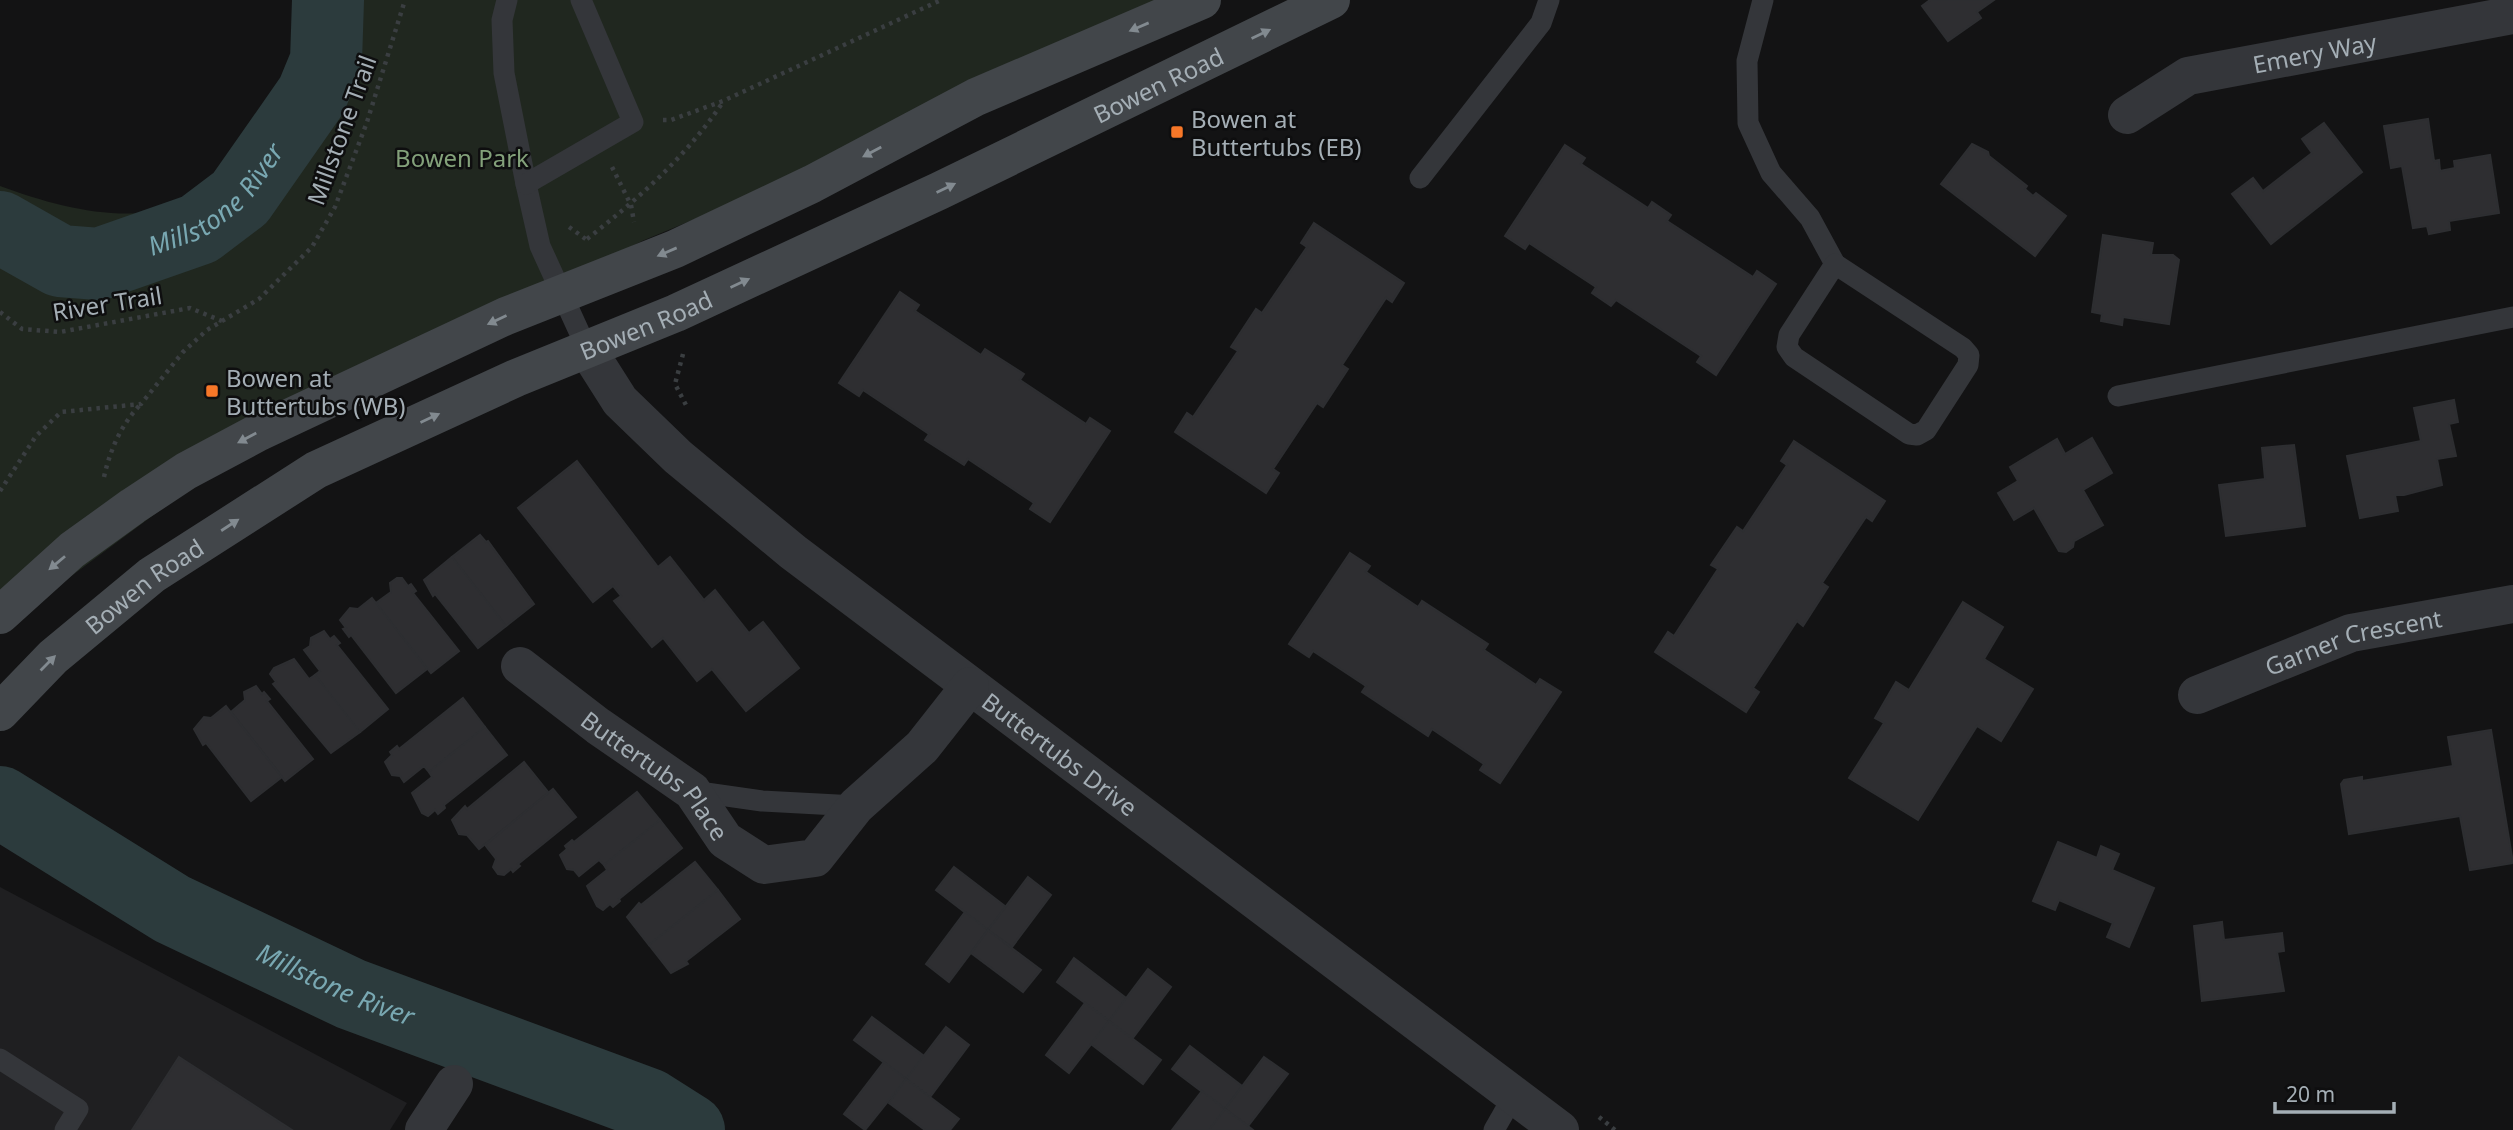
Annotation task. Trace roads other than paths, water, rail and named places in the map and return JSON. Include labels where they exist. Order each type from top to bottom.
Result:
[{"type":"main road","points":[[0,615],[72,550],[186,471],[320,403],[506,316],[675,249],[800,190],[976,97],[1202,0]]},
{"type":"main road","name":"Bowen Road","points":[[0,712],[53,657],[152,575],[316,470],[516,378],[676,313],[939,191],[1331,0]]},
{"type":"street","name":"Emery Way","points":[[2127,115],[2188,76],[2513,15]]},
{"type":"street","name":"Buttertubs Drive","points":[[587,349],[620,401],[678,457],[793,552],[1560,1130]]},
{"type":"street","name":"Garner Crescent","points":[[2197,695],[2351,633],[2513,604]]},
{"type":"street","name":"Buttertubs Place","points":[[520,666],[598,726],[692,791],[725,840],[764,865],[815,858],[856,806],[922,747],[970,686]]},
{"type":"street","points":[[424,1130],[454,1084]]},
{"type":"lane","points":[[507,0],[502,20],[504,73],[540,246],[560,295],[587,349]]},
{"type":"lane","points":[[526,184],[633,122],[581,0]]},
{"type":"lane","points":[[1420,178],[1541,23],[1549,0]]},
{"type":"lane","points":[[1763,0],[1747,61],[1748,123],[1771,173],[1810,218],[1835,264],[1963,348],[1969,355],[1968,365],[1926,430],[1917,435],[1909,433],[1794,357],[1787,347],[1789,335],[1835,264]]},
{"type":"lane","points":[[2118,396],[2513,317]]},
{"type":"lane","points":[[692,791],[762,801],[856,806]]},
{"type":"lane","points":[[0,1059],[78,1109],[65,1130]]},
{"type":"lane","points":[[1494,1130],[1514,1095]]},
{"type":"waterway","name":"Millstone River","points":[[0,227],[60,261],[99,264],[199,229],[240,198],[312,95],[326,61],[328,0]]},
{"type":"waterway","name":"Millstone River","points":[[0,802],[172,909],[351,994],[648,1104],[689,1130]]},
{"type":"place","name":"Bowen at Buttertubs (EB)","points":[[1177,132]]},
{"type":"place","name":"Bowen at Buttertubs (WB)","points":[[212,391]]},
{"type":"park label","name":"Bowen Park","points":[[462,157]]}]
